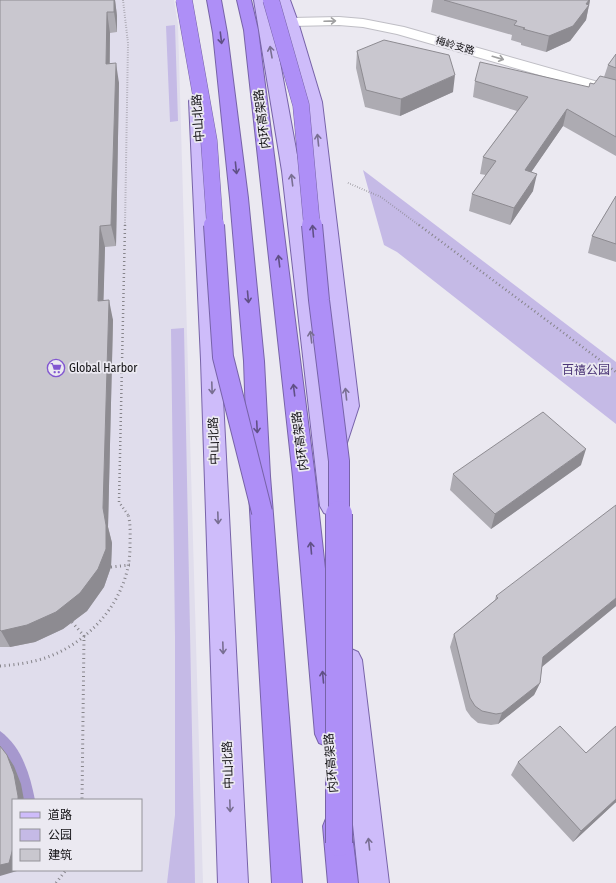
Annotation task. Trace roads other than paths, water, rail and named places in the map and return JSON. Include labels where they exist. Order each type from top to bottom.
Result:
[{"type":"highway","points":[[184,0],[209,141],[223,358],[262,512]]},
{"type":"highway","points":[[214,0],[220,33],[239,198],[254,361],[262,512],[287,883]]},
{"type":"highway","name":"内环高架路","points":[[244,0],[251,30],[304,477],[343,883]]},
{"type":"highway","points":[[271,0],[301,104],[319,300],[339,461],[339,843]]},
{"type":"main road","name":"中山北路","points":[[190,0],[205,241],[233,883]]},
{"type":"main road","points":[[261,0],[264,8],[291,171],[328,473],[374,883]]},
{"type":"main road","points":[[282,0],[291,22],[314,102],[348,406],[328,473]]},
{"type":"street","name":"梅岭支路","points":[[291,22],[357,22],[400,30],[616,92]]},
{"type":"place","name":"Global Harbor","points":[[56,368]]},
{"type":"park label","name":"百禧公园","points":[[586,370]]}]
